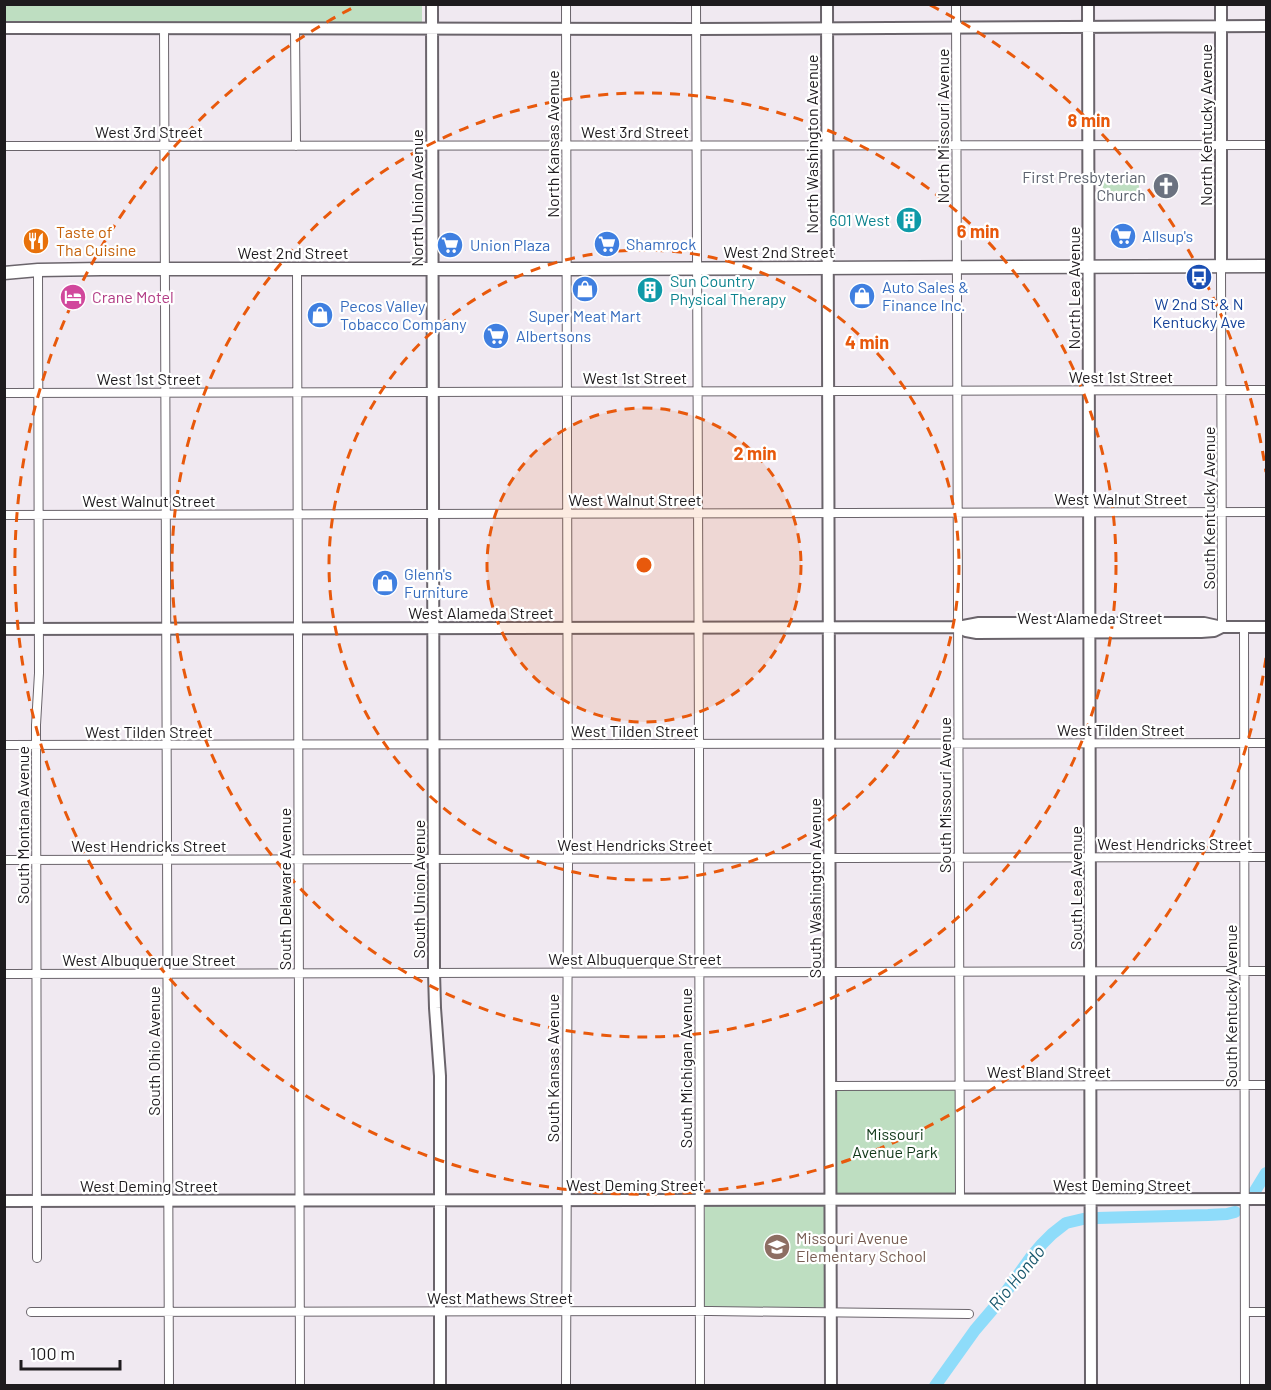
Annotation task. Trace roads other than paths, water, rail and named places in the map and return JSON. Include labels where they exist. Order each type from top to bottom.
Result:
[{"type":"main road","name":"West 2nd Street","points":[[4,273],[38,270],[165,269],[1266,266]]},
{"type":"street","name":"North Union Avenue","points":[[432,4],[433,392]]},
{"type":"street","name":"North Kansas Avenue","points":[[566,4],[568,392]]},
{"type":"street","name":"South Michigan Avenue","points":[[696,4],[700,1386]]},
{"type":"street","name":"North Washington Avenue","points":[[827,4],[829,391]]},
{"type":"street","name":"North Missouri Avenue","points":[[956,4],[957,391]]},
{"type":"street","name":"North Lea Avenue","points":[[1088,4],[1090,390]]},
{"type":"street","name":"North Kentucky Avenue","points":[[1221,4],[1222,390]]},
{"type":"street","points":[[4,28],[696,29],[1266,26]]},
{"type":"street","name":"South Ohio Avenue","points":[[164,28],[169,1386]]},
{"type":"street","points":[[295,28],[296,146]]},
{"type":"street","name":"West 3rd Street","points":[[4,146],[1266,145]]},
{"type":"street","name":"South Delaware Avenue","points":[[297,269],[300,1386]]},
{"type":"street","name":"South Montana Avenue","points":[[37,1258],[38,270]]},
{"type":"street","name":"South Lea Avenue","points":[[1090,390],[1091,1386]]},
{"type":"street","name":"South Kentucky Avenue","points":[[1222,390],[1222,627]]},
{"type":"street","name":"West 1st Street","points":[[4,393],[1266,390]]},
{"type":"street","name":"South Washington Avenue","points":[[829,391],[831,1386]]},
{"type":"street","name":"South Missouri Avenue","points":[[957,391],[960,1200]]},
{"type":"street","name":"South Union Avenue","points":[[433,392],[434,972],[440,1076],[440,1386]]},
{"type":"street","name":"South Kansas Avenue","points":[[566,1386],[568,392]]},
{"type":"street","name":"West Walnut Street","points":[[4,515],[1266,512]]},
{"type":"street","name":"West Alameda Street","points":[[4,629],[958,627],[976,633],[1090,628],[1201,632],[1214,631],[1222,627],[1266,627]]},
{"type":"street","name":"South Kentucky Avenue","points":[[1244,627],[1245,1386]]},
{"type":"street","name":"West Tilden Street","points":[[4,746],[1266,742]]},
{"type":"street","name":"West Hendricks Street","points":[[4,860],[1266,857]]},
{"type":"street","name":"West Albuquerque Street","points":[[4,974],[1266,970]]},
{"type":"street","name":"West Bland Street","points":[[831,1086],[1266,1085]]},
{"type":"street","name":"West Deming Street","points":[[4,1201],[1266,1199]]},
{"type":"street","name":"West Mathews Street","points":[[31,1312],[831,1311],[969,1314]]},
{"type":"street","points":[[1245,1312],[1266,1312]]},
{"type":"waterway","name":"Rio Hondo","points":[[1255,1191],[1266,1173]]},
{"type":"waterway","name":"Rio Hondo","points":[[935,1386],[1031,1257],[1052,1234],[1066,1223],[1097,1218],[1208,1215],[1235,1212]]},
{"type":"place","name":"First Presbyterian Church","points":[[1166,186]]},
{"type":"place","name":"601 West","points":[[909,220]]},
{"type":"place","name":"Allsup's","points":[[1123,236]]},
{"type":"place","name":"Taste of Tha Cuisine","points":[[36,241]]},
{"type":"place","name":"Shamrock","points":[[607,244]]},
{"type":"place","name":"Union Plaza","points":[[450,245]]},
{"type":"place","name":"W 2nd St & N Kentucky Ave","points":[[1199,277]]},
{"type":"place","name":"Super Meat Mart","points":[[585,289]]},
{"type":"place","name":"Sun Country Physical Therapy","points":[[650,290]]},
{"type":"place","name":"Auto Sales & Finance Inc.","points":[[862,296]]},
{"type":"place","name":"Crane Motel","points":[[73,297]]},
{"type":"place","name":"Pecos Valley Tobacco Company","points":[[320,315]]},
{"type":"place","name":"Albertsons","points":[[496,336]]},
{"type":"place","name":"Glenn's Furniture","points":[[385,583]]},
{"type":"place","name":"Missouri Avenue Elementary School","points":[[777,1247]]},
{"type":"park label","name":"Missouri Avenue Park","points":[[895,1143]]}]
